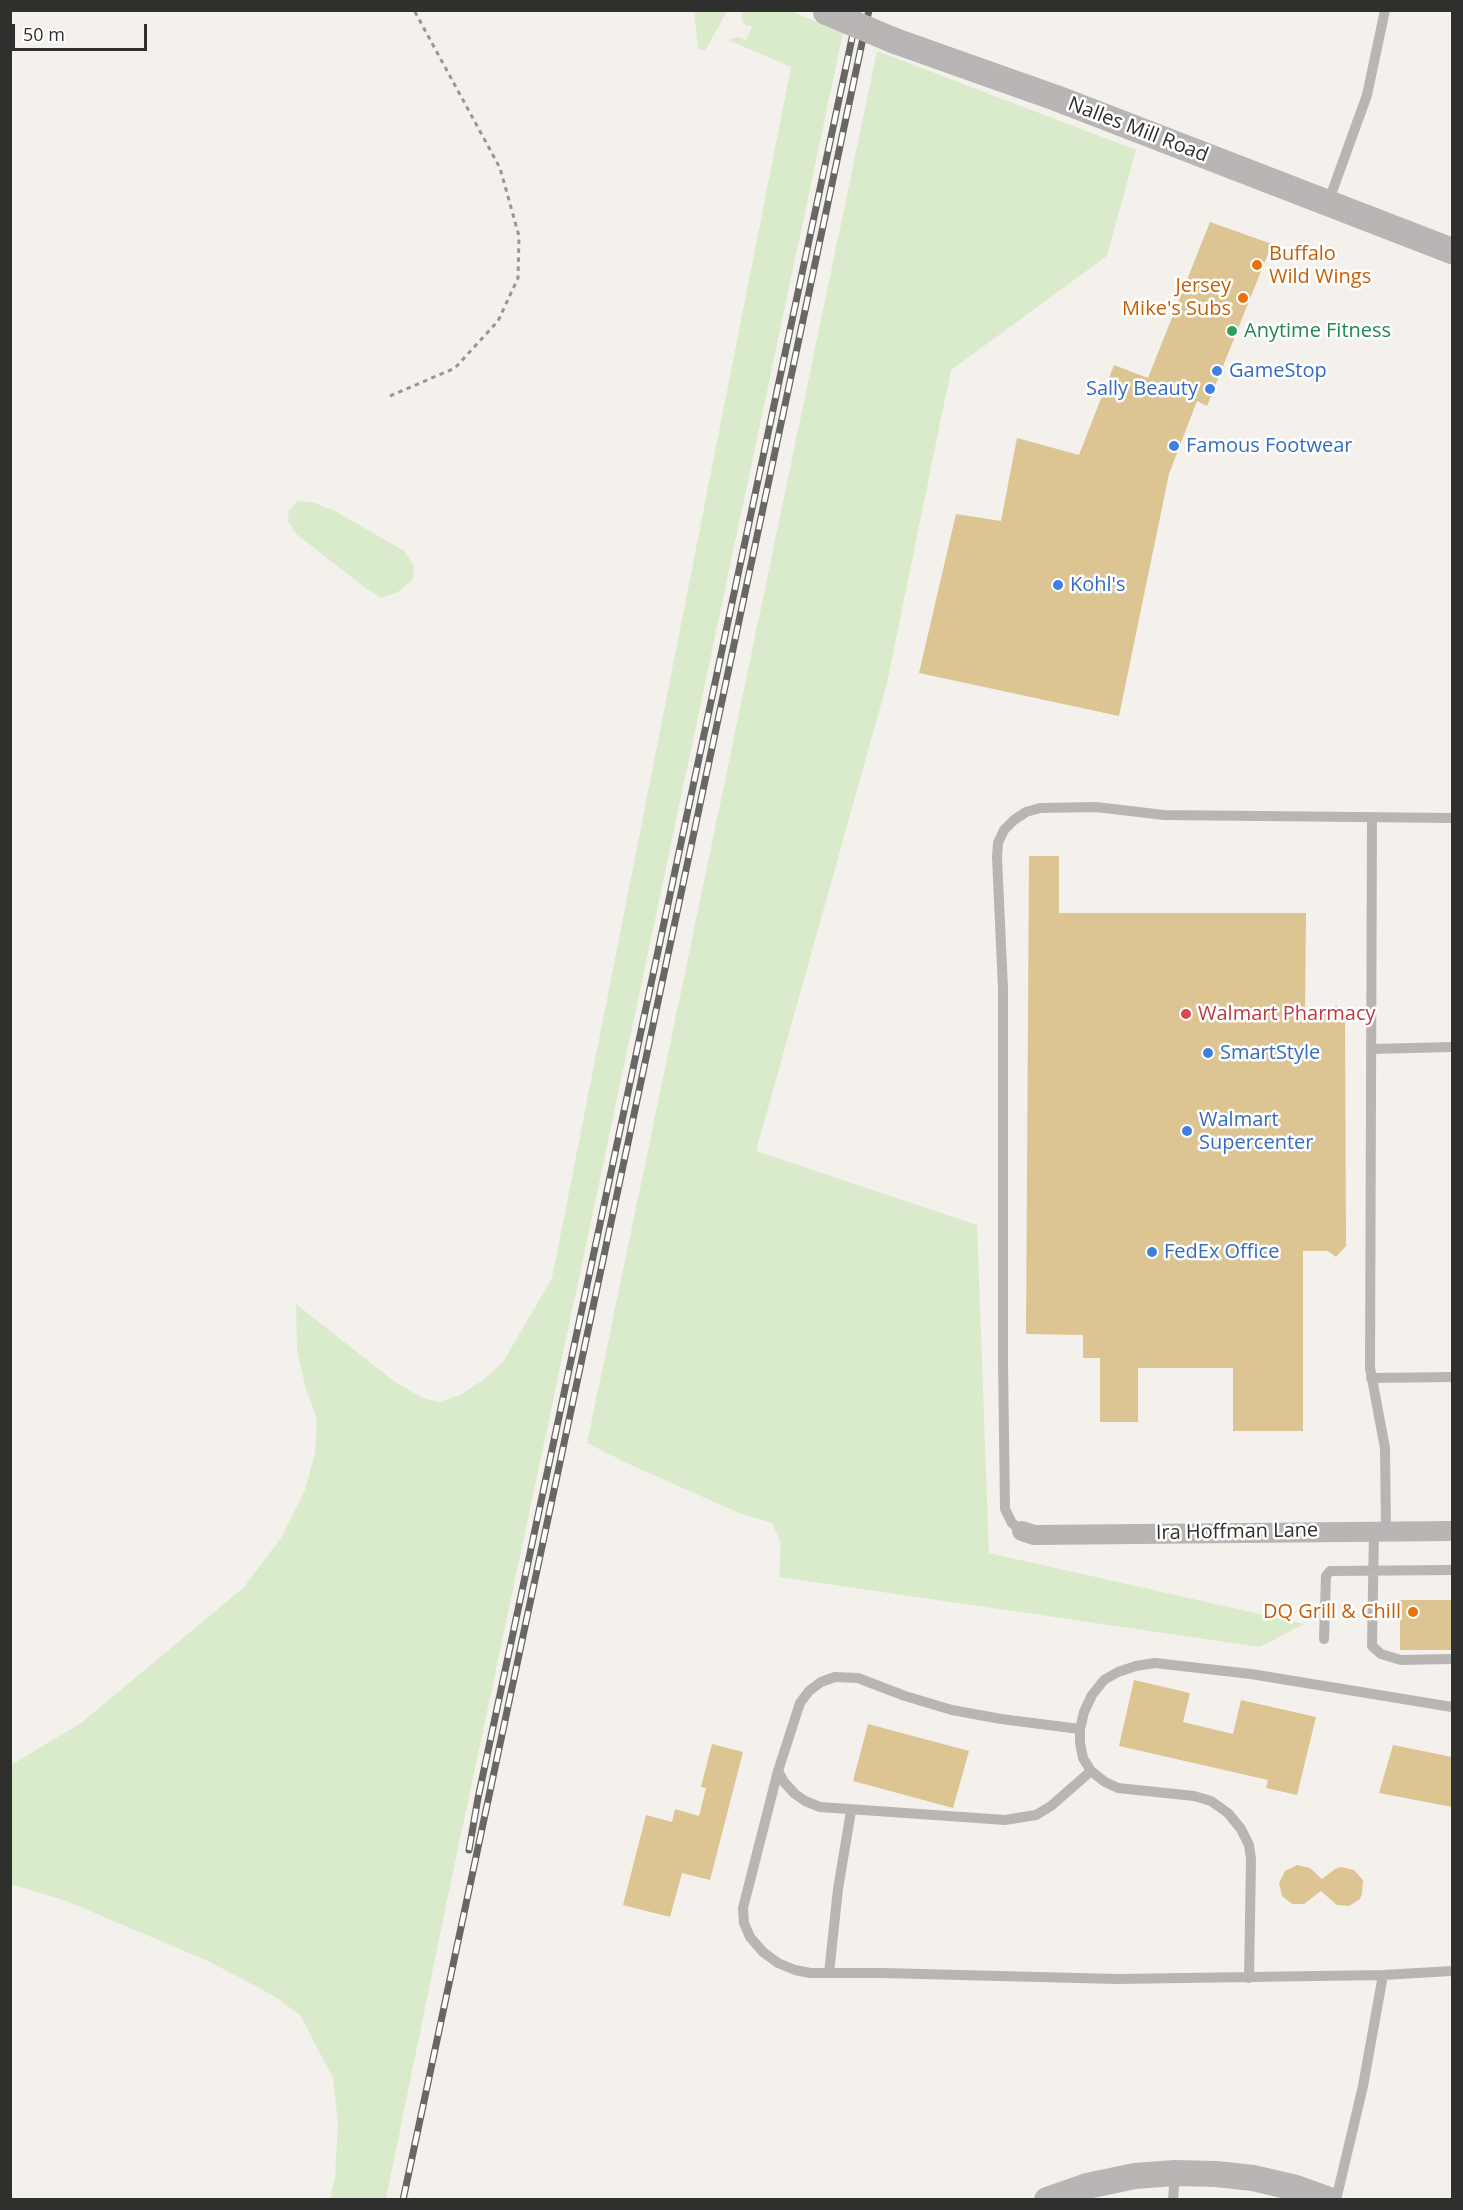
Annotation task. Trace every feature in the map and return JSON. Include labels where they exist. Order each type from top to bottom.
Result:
[{"type":"street","name":"Nalles Mill Road","points":[[824,11],[895,41],[1056,98],[1452,251]]},
{"type":"street","name":"Ira Hoffman Lane","points":[[1022,1531],[1034,1535],[1452,1531]]},
{"type":"street","points":[[1047,2199],[1097,2184],[1135,2176],[1175,2173],[1253,2178],[1296,2188],[1329,2199]]},
{"type":"lane","points":[[1328,203],[1367,95],[1385,10]]},
{"type":"lane","points":[[1022,1531],[1012,1523],[1005,1509],[1003,989],[997,857],[998,843],[1004,830],[1020,816],[1040,808],[1096,807],[1164,815],[1452,818]]},
{"type":"lane","points":[[1372,817],[1370,1368],[1385,1449],[1380,1531],[1374,1570],[1372,1646],[1382,1654],[1401,1660],[1452,1659]]},
{"type":"lane","points":[[1372,1049],[1452,1047]]},
{"type":"lane","points":[[1371,1378],[1452,1377]]},
{"type":"lane","points":[[1324,1639],[1326,1576],[1330,1571],[1452,1570]]},
{"type":"lane","points":[[1249,1978],[1251,1858],[1241,1829],[1228,1813],[1211,1801],[1194,1796],[1119,1788],[1105,1782],[1091,1771],[1083,1758],[1080,1729],[1084,1712],[1092,1695],[1104,1680],[1118,1672],[1155,1663],[1251,1674],[1452,1707]]},
{"type":"lane","points":[[1080,1729],[1000,1719],[952,1710],[905,1696],[858,1678],[835,1677],[821,1682],[809,1691],[801,1702],[778,1771],[744,1899],[744,1923],[750,1937],[763,1952],[778,1963],[802,1972],[1117,1980],[1383,1975],[1452,1971]]},
{"type":"lane","points":[[778,1771],[795,1794],[820,1807],[1016,1820],[1036,1815],[1051,1806],[1091,1771]]},
{"type":"lane","points":[[829,1973],[838,1888],[851,1810]]},
{"type":"lane","points":[[1336,2199],[1363,2086],[1383,1975]]},
{"type":"lane","points":[[1173,2199],[1175,2173]]},
{"type":"path","points":[[390,396],[455,368],[498,321],[518,278],[519,236],[500,168],[414,10]]},
{"type":"green space","points":[[694,11],[727,11],[705,51],[698,48]]},
{"type":"green space","points":[[743,11],[791,11],[843,33],[445,1910],[386,2199],[330,2199],[335,2177],[338,2122],[333,2078],[300,2015],[274,1996],[210,1962],[69,1902],[11,1884],[11,1765],[81,1723],[243,1588],[281,1538],[305,1490],[315,1454],[317,1419],[305,1386],[297,1349],[296,1304],[395,1382],[423,1398],[439,1402],[460,1395],[483,1380],[503,1362],[552,1278],[791,67],[728,40],[738,37],[746,40],[752,27],[744,24],[741,18]]},
{"type":"green space","points":[[877,51],[1136,150],[1107,256],[951,370],[887,683],[756,1151],[977,1225],[989,1553],[1304,1624],[1260,1647],[779,1577],[781,1543],[772,1523],[739,1513],[587,1443]]},
{"type":"green space","points":[[298,501],[312,502],[337,512],[404,551],[414,566],[413,579],[398,592],[381,598],[367,589],[296,534],[288,521],[289,510]]},
{"type":"building","points":[[1210,222],[1272,244],[1207,406],[1197,401],[1169,474],[1119,716],[919,673],[956,514],[1001,521],[1017,438],[1079,455],[1114,365],[1148,378]]},
{"type":"building","name":"Walmart Supercenter","points":[[1029,856],[1059,856],[1059,913],[1306,913],[1305,1014],[1331,1014],[1336,1005],[1345,1017],[1346,1246],[1336,1257],[1328,1251],[1303,1251],[1303,1431],[1233,1431],[1233,1368],[1138,1368],[1138,1422],[1100,1422],[1100,1358],[1083,1358],[1083,1335],[1026,1334]]},
{"type":"building","points":[[1400,1600],[1452,1600],[1452,1650],[1400,1650]]},
{"type":"building","points":[[1134,1680],[1190,1693],[1183,1722],[1233,1734],[1241,1700],[1316,1717],[1297,1795],[1266,1788],[1268,1780],[1119,1746]]},
{"type":"building","points":[[868,1724],[969,1751],[953,1808],[853,1781]]},
{"type":"building","points":[[712,1744],[743,1752],[710,1880],[682,1873],[670,1917],[623,1905],[646,1815],[672,1822],[675,1809],[699,1816],[706,1788],[701,1787]]},
{"type":"building","points":[[1393,1745],[1452,1757],[1452,1807],[1379,1793]]},
{"type":"building","points":[[1297,1865],[1310,1868],[1322,1879],[1341,1867],[1354,1870],[1363,1880],[1360,1899],[1349,1906],[1337,1905],[1321,1891],[1304,1904],[1292,1904],[1282,1896],[1279,1883],[1285,1871]]},
{"type":"railway","points":[[469,1850],[478,1798],[858,10]]},
{"type":"railway","points":[[403,2200],[869,10]]},
{"type":"place","name":"Buffalo Wild Wings","points":[[1257,265]]},
{"type":"place","name":"Jersey Mike's Subs","points":[[1243,298]]},
{"type":"place","name":"Anytime Fitness","points":[[1232,331]]},
{"type":"place","name":"GameStop","points":[[1217,371]]},
{"type":"place","name":"Sally Beauty","points":[[1210,389]]},
{"type":"place","name":"Famous Footwear","points":[[1174,446]]},
{"type":"place","name":"Kohl's","points":[[1058,585]]},
{"type":"place","name":"Walmart Pharmacy","points":[[1186,1014]]},
{"type":"place","name":"SmartStyle","points":[[1208,1053]]},
{"type":"place","name":"Walmart Supercenter","points":[[1187,1131]]},
{"type":"place","name":"FedEx Office","points":[[1152,1252]]},
{"type":"place","name":"DQ Grill & Chill","points":[[1413,1612]]}]
